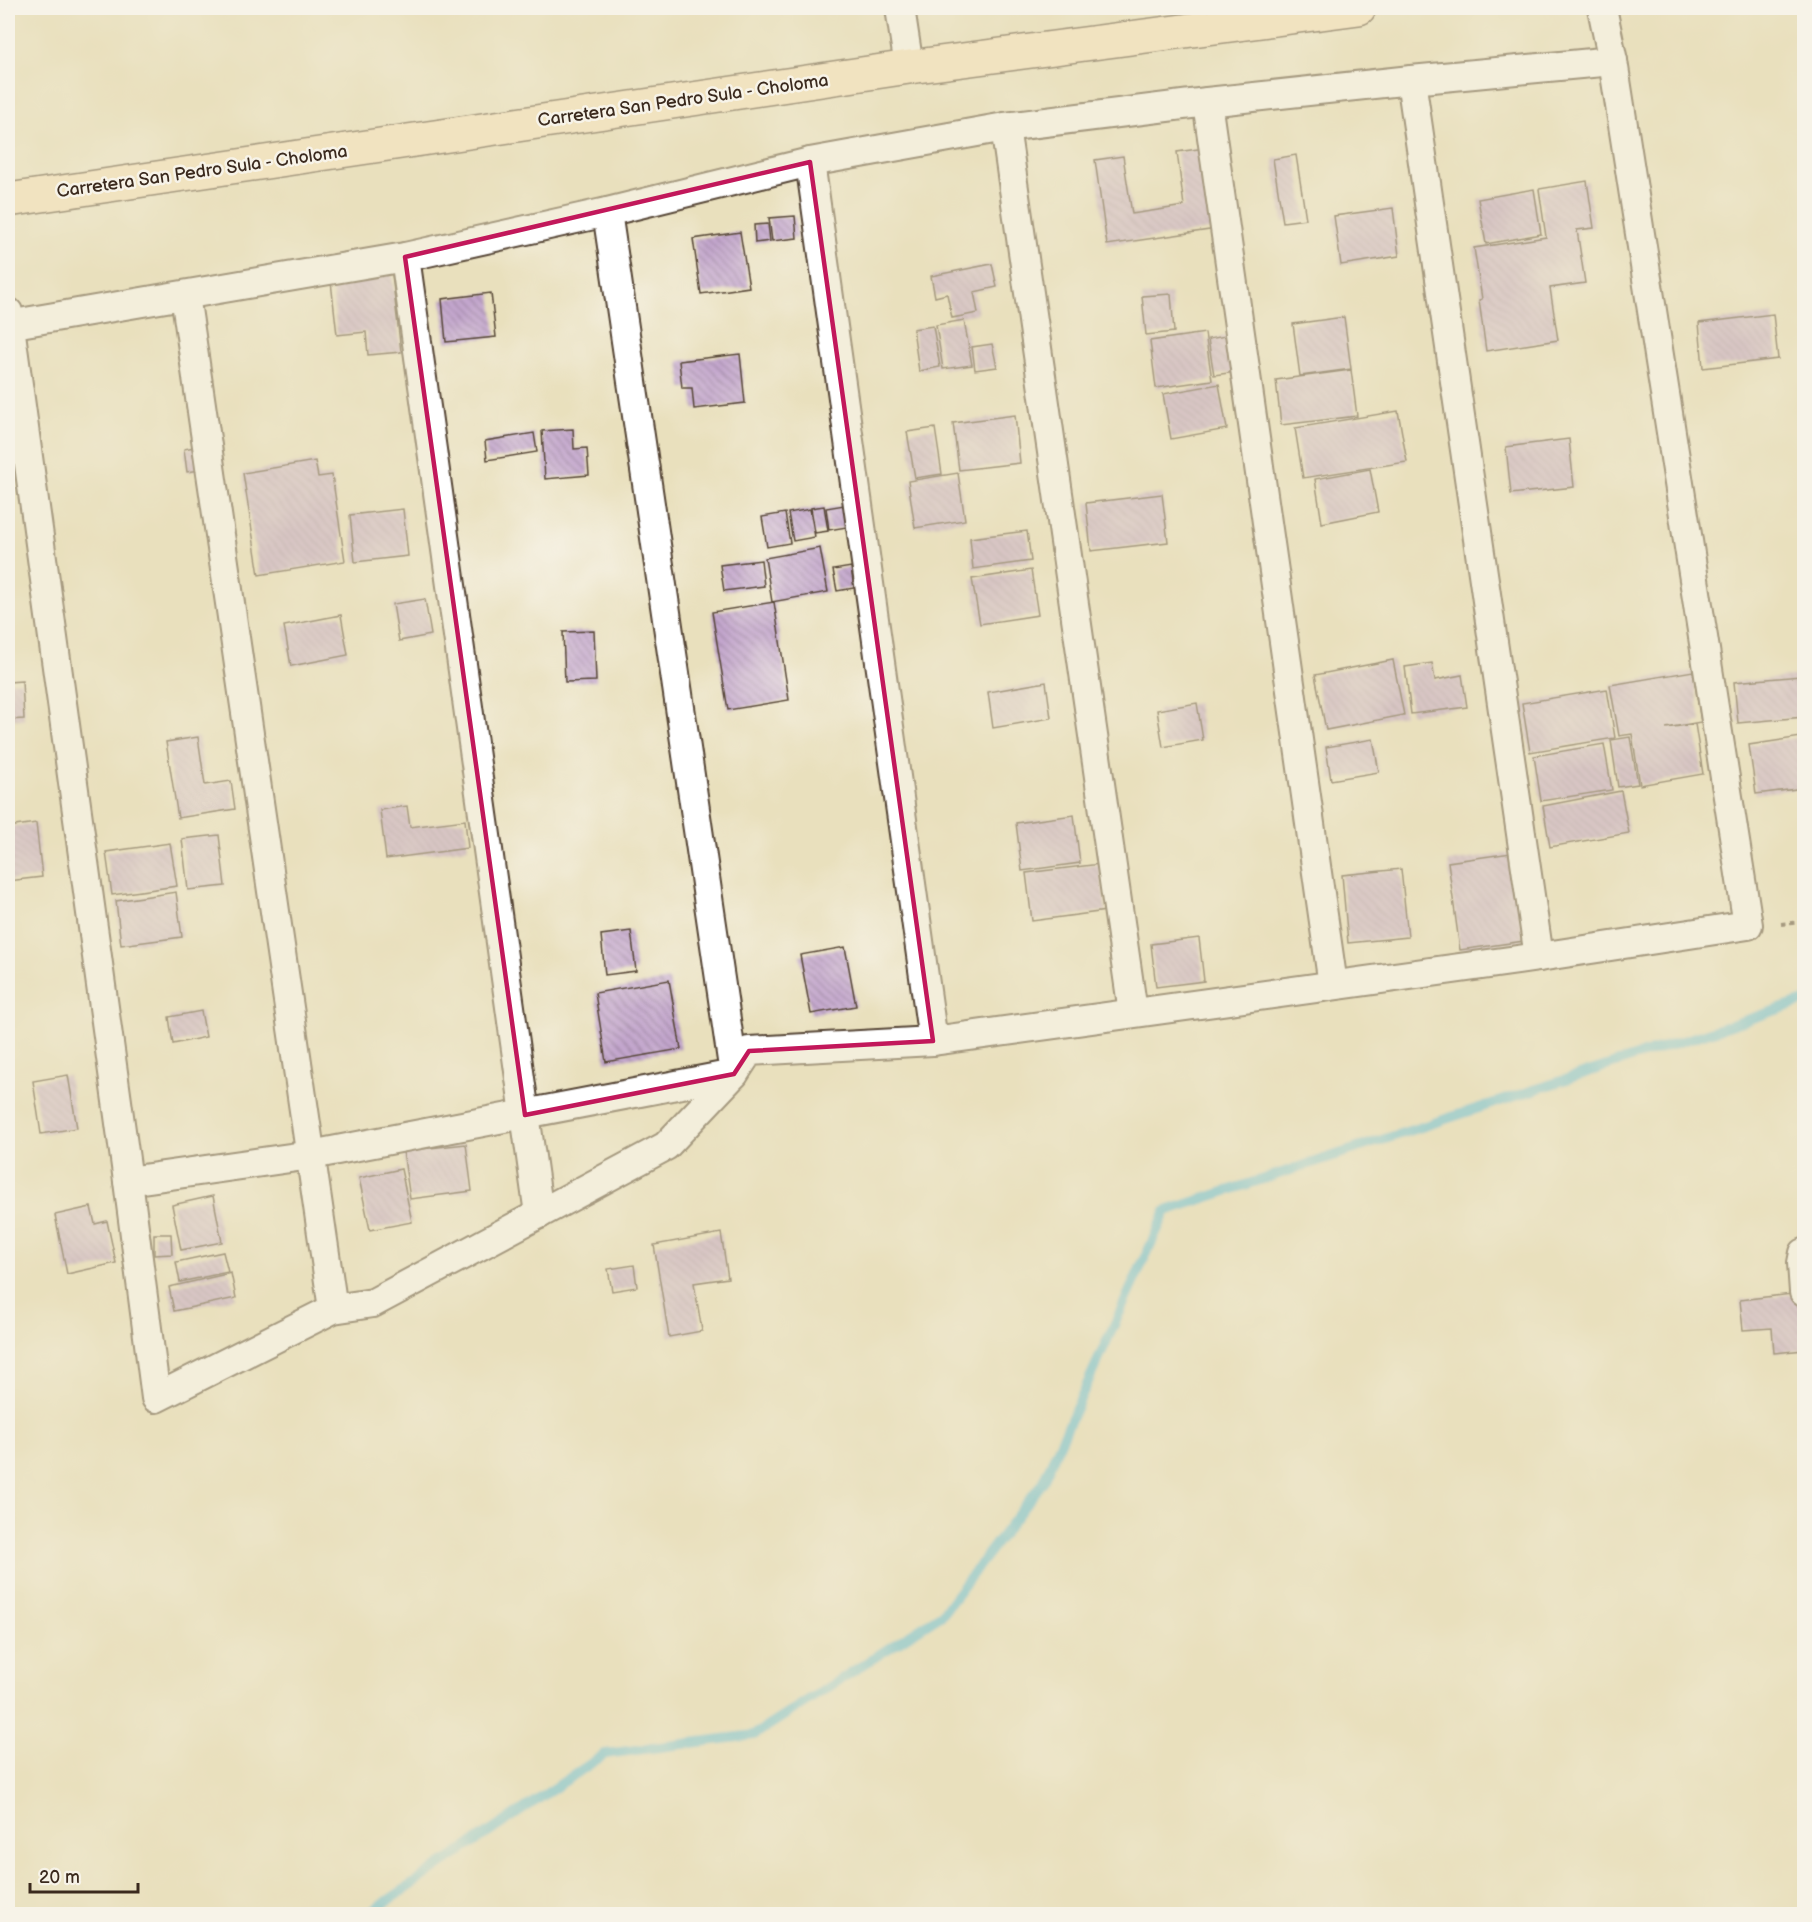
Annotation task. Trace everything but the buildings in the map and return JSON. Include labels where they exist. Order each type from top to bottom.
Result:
[{"type":"main road","name":"Carretera San Pedro Sula - Choloma","points":[[8,200],[909,67],[1359,8]]},
{"type":"street","points":[[900,8],[909,67]]},
{"type":"street","points":[[1602,8],[1613,61],[1748,925],[1539,957],[933,1041],[749,1051],[734,1074],[666,1146],[373,1303],[333,1309],[156,1398],[128,1181],[8,321],[185,295],[405,257],[607,212],[810,162],[1005,127],[1207,102],[1613,61]]},
{"type":"street","points":[[1411,80],[1539,957]]},
{"type":"street","points":[[1207,102],[1334,985]]},
{"type":"street","points":[[1005,127],[1133,1012]]},
{"type":"street","points":[[810,162],[933,1041]]},
{"type":"street","points":[[607,212],[734,1074]]},
{"type":"street","points":[[405,257],[539,1214]]},
{"type":"street","points":[[185,295],[333,1309]]},
{"type":"street","points":[[128,1181],[311,1155],[734,1074]]},
{"type":"street","points":[[1804,1253],[1802,1263],[1804,1292]]},
{"type":"highlighted area","points":[[810,162],[933,1041],[749,1051],[734,1074],[525,1115],[405,257]]},
{"type":"waterway","points":[[368,1914],[605,1754],[754,1735],[942,1614],[1042,1483],[1166,1211],[1804,1001]]}]
